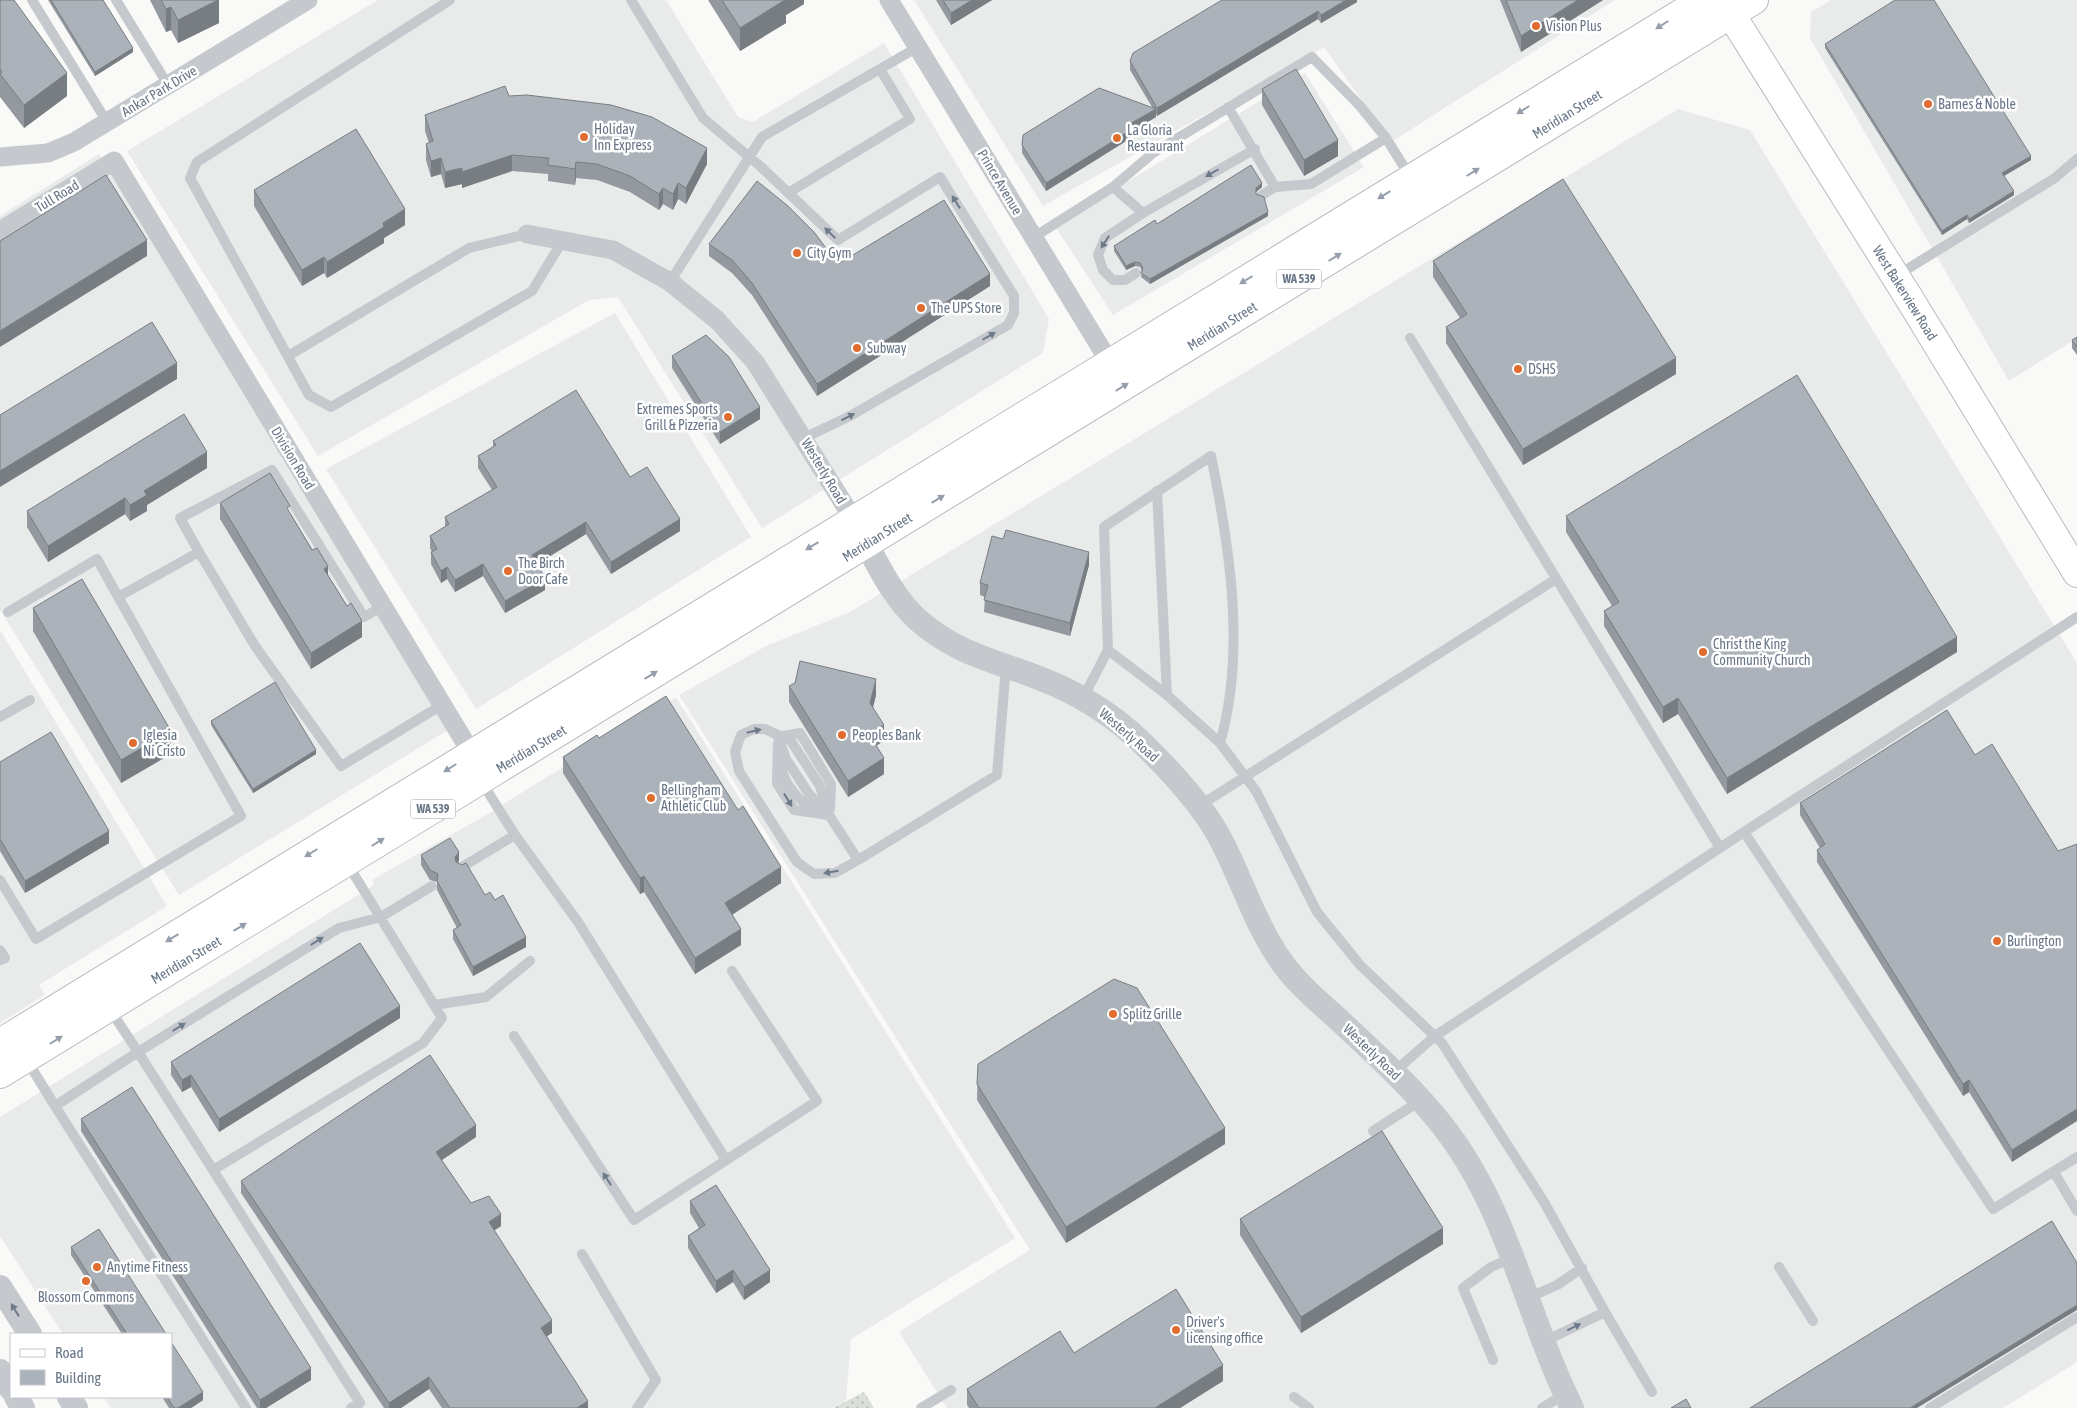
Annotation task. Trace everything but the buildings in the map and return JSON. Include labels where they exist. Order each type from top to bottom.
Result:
[{"type":"main road","name":"Meridian Street","points":[[0,1074],[480,780],[860,532],[1110,363],[1703,0]]},
{"type":"main road","name":"Meridian Street","points":[[0,1043],[647,647],[860,532],[1031,443],[1726,7],[1754,0]]},
{"type":"main road","name":"West Bakerview Road","points":[[1726,7],[1895,276],[2077,573]]},
{"type":"main road","points":[[1031,443],[1067,405],[1094,388],[1110,363]]},
{"type":"main road","points":[[480,780],[496,754],[617,680],[647,647]]},
{"type":"street","name":"Ankar Park Drive","points":[[0,157],[48,153],[74,142],[308,0]]},
{"type":"street","name":"Prince Avenue","points":[[889,0],[1110,363]]},
{"type":"street","name":"Tull Road","points":[[0,231],[114,162]]},
{"type":"street","name":"Division Road","points":[[114,162],[472,754]]},
{"type":"street","name":"Westerly Road","points":[[527,234],[613,250],[670,282],[717,320],[755,362],[804,438],[893,589],[915,618],[953,646],[1042,679],[1083,698],[1112,717],[1139,740],[1198,807],[1220,838],[1250,904],[1282,963],[1309,992],[1393,1072],[1442,1125],[1462,1154],[1498,1219],[1543,1342],[1568,1401]]},
{"type":"street","points":[[0,1287],[29,1333]]},
{"type":"street","points":[[0,1371],[10,1387]]},
{"type":"lane","points":[[32,0],[107,122]]},
{"type":"lane","points":[[116,0],[168,85]]},
{"type":"lane","points":[[450,0],[197,162],[190,178],[309,394],[331,406],[532,291],[563,240]]},
{"type":"lane","points":[[632,0],[703,118],[750,158],[838,240],[940,176],[1014,296],[1014,313],[1008,325],[850,416],[804,438]]},
{"type":"lane","points":[[670,282],[762,137],[918,47]]},
{"type":"lane","points":[[1034,237],[1113,187],[1153,152],[1312,57],[1360,106],[1386,138],[1412,179]]},
{"type":"lane","points":[[788,193],[910,119],[880,69]]},
{"type":"lane","points":[[1228,108],[1255,149],[1275,186]]},
{"type":"lane","points":[[1262,195],[1275,186],[1311,184],[1386,138]]},
{"type":"lane","points":[[1136,273],[1125,280],[1113,280],[1103,270],[1098,255],[1105,238],[1143,213],[1255,149]]},
{"type":"lane","points":[[1895,276],[2055,178],[2077,159]]},
{"type":"lane","points":[[1113,187],[1143,213]]},
{"type":"lane","points":[[288,356],[469,248],[527,234]]},
{"type":"lane","points":[[1410,338],[1720,848]]},
{"type":"lane","points":[[1083,698],[1108,650],[1104,527],[1210,456],[1223,516],[1235,644],[1228,716],[1220,743]]},
{"type":"lane","points":[[383,606],[364,617],[272,470],[180,518],[198,552],[255,646],[342,766],[442,705]]},
{"type":"lane","points":[[1157,491],[1168,695]]},
{"type":"lane","points":[[118,598],[198,552]]},
{"type":"lane","points":[[0,880],[36,939],[241,816],[97,559],[8,612]]},
{"type":"lane","points":[[1198,807],[1245,775],[1556,579]]},
{"type":"lane","points":[[1393,1072],[1435,1036],[1744,832],[2077,617]]},
{"type":"lane","points":[[1108,650],[1168,695],[1220,743],[1245,775],[1265,808],[1317,912],[1360,965],[1442,1043],[1544,1202],[1652,1392]]},
{"type":"lane","points":[[858,860],[829,815],[809,794],[786,759],[778,737],[765,729],[754,729],[741,735],[735,752],[739,771],[797,862],[814,874],[835,873],[858,860],[997,775],[1006,666]]},
{"type":"lane","points":[[0,718],[30,700]]},
{"type":"lane","points":[[778,737],[800,733],[831,784],[829,815]]},
{"type":"lane","points":[[778,737],[777,783],[794,810],[829,815]]},
{"type":"lane","points":[[480,780],[515,835],[578,922],[726,1160]]},
{"type":"lane","points":[[1744,832],[1993,1210],[2077,1158]]},
{"type":"lane","points":[[462,868],[515,835]]},
{"type":"lane","points":[[213,1170],[423,1043],[442,1018],[346,862]]},
{"type":"lane","points":[[55,1106],[138,1052],[339,928],[381,917],[432,886]]},
{"type":"lane","points":[[0,950],[5,958],[0,960]]},
{"type":"lane","points":[[434,1005],[486,997],[530,961]]},
{"type":"lane","points":[[514,1036],[634,1220],[817,1101],[732,971]]},
{"type":"lane","points":[[109,1007],[360,1403],[351,1408]]},
{"type":"lane","points":[[26,1059],[246,1408]]},
{"type":"lane","points":[[1373,1130],[1420,1101]]},
{"type":"lane","points":[[2054,1172],[2077,1211]]},
{"type":"lane","points":[[582,1254],[656,1380],[637,1408]]},
{"type":"lane","points":[[1493,1360],[1463,1288],[1492,1267],[1512,1258]]},
{"type":"lane","points":[[1528,1298],[1557,1285],[1582,1268]]},
{"type":"lane","points":[[1779,1268],[1813,1321]]},
{"type":"lane","points":[[1543,1342],[1605,1312]]},
{"type":"lane","points":[[1930,1408],[2077,1317]]},
{"type":"lane","points":[[922,1408],[951,1390]]},
{"type":"lane","points":[[1294,1397],[1309,1408]]},
{"type":"lane","points":[[1542,1408],[1568,1401]]},
{"type":"shaded area","points":[[378,0],[666,0],[738,117],[753,122],[884,43],[1049,319],[1043,353],[762,528],[618,297],[589,300],[318,456],[127,151]]},
{"type":"shaded area","points":[[914,0],[1615,0],[1391,142],[1324,47],[1043,206]]},
{"type":"shaded area","points":[[1831,0],[2077,0],[2077,338],[2009,381],[1810,38],[1811,12]]},
{"type":"shaded area","points":[[1305,73],[1364,167],[1113,315],[1055,226]]},
{"type":"shaded area","points":[[1678,109],[1750,130],[2077,663],[2077,1362],[2003,1408],[947,1408],[899,1332],[1030,1250],[679,695],[766,646],[850,612]]},
{"type":"shaded area","points":[[99,154],[448,730],[179,895],[0,610],[0,216]]},
{"type":"shaded area","points":[[615,313],[751,537],[476,709],[326,469]]},
{"type":"shaded area","points":[[0,630],[167,906],[39,985],[45,995],[0,1023]]},
{"type":"shaded area","points":[[676,697],[1015,1238],[851,1339],[846,1400],[833,1408],[111,1408],[105,1398],[172,1398],[172,1333],[62,1333],[0,1236],[0,1117],[374,885],[372,880],[486,815]]},
{"type":"shaded area","points":[[864,1392],[874,1408],[833,1408]]},
{"type":"place","name":"Vision Plus","points":[[1536,26]]},
{"type":"place","name":"Barnes & Noble","points":[[1928,104]]},
{"type":"place","name":"Holiday Inn Express","points":[[584,137]]},
{"type":"place","name":"La Gloria Restaurant","points":[[1117,138]]},
{"type":"place","name":"City Gym","points":[[797,253]]},
{"type":"place","name":"The UPS Store","points":[[921,308]]},
{"type":"place","name":"Subway","points":[[857,348]]},
{"type":"place","name":"DSHS","points":[[1518,369]]},
{"type":"place","name":"Extremes Sports Grill & Pizzeria","points":[[728,417]]},
{"type":"place","name":"The Birch Door Cafe","points":[[508,571]]},
{"type":"place","name":"Christ the King Community Church","points":[[1703,652]]},
{"type":"place","name":"Peoples Bank","points":[[842,735]]},
{"type":"place","name":"Iglesia Ni Cristo","points":[[133,743]]},
{"type":"place","name":"Bellingham Athletic Club","points":[[651,798]]},
{"type":"place","name":"Burlington","points":[[1997,941]]},
{"type":"place","name":"Splitz Grille","points":[[1113,1014]]},
{"type":"place","name":"Anytime Fitness","points":[[97,1267]]},
{"type":"place","name":"Blossom Commons","points":[[86,1281]]},
{"type":"place","name":"Driver's licensing office","points":[[1176,1330]]}]
